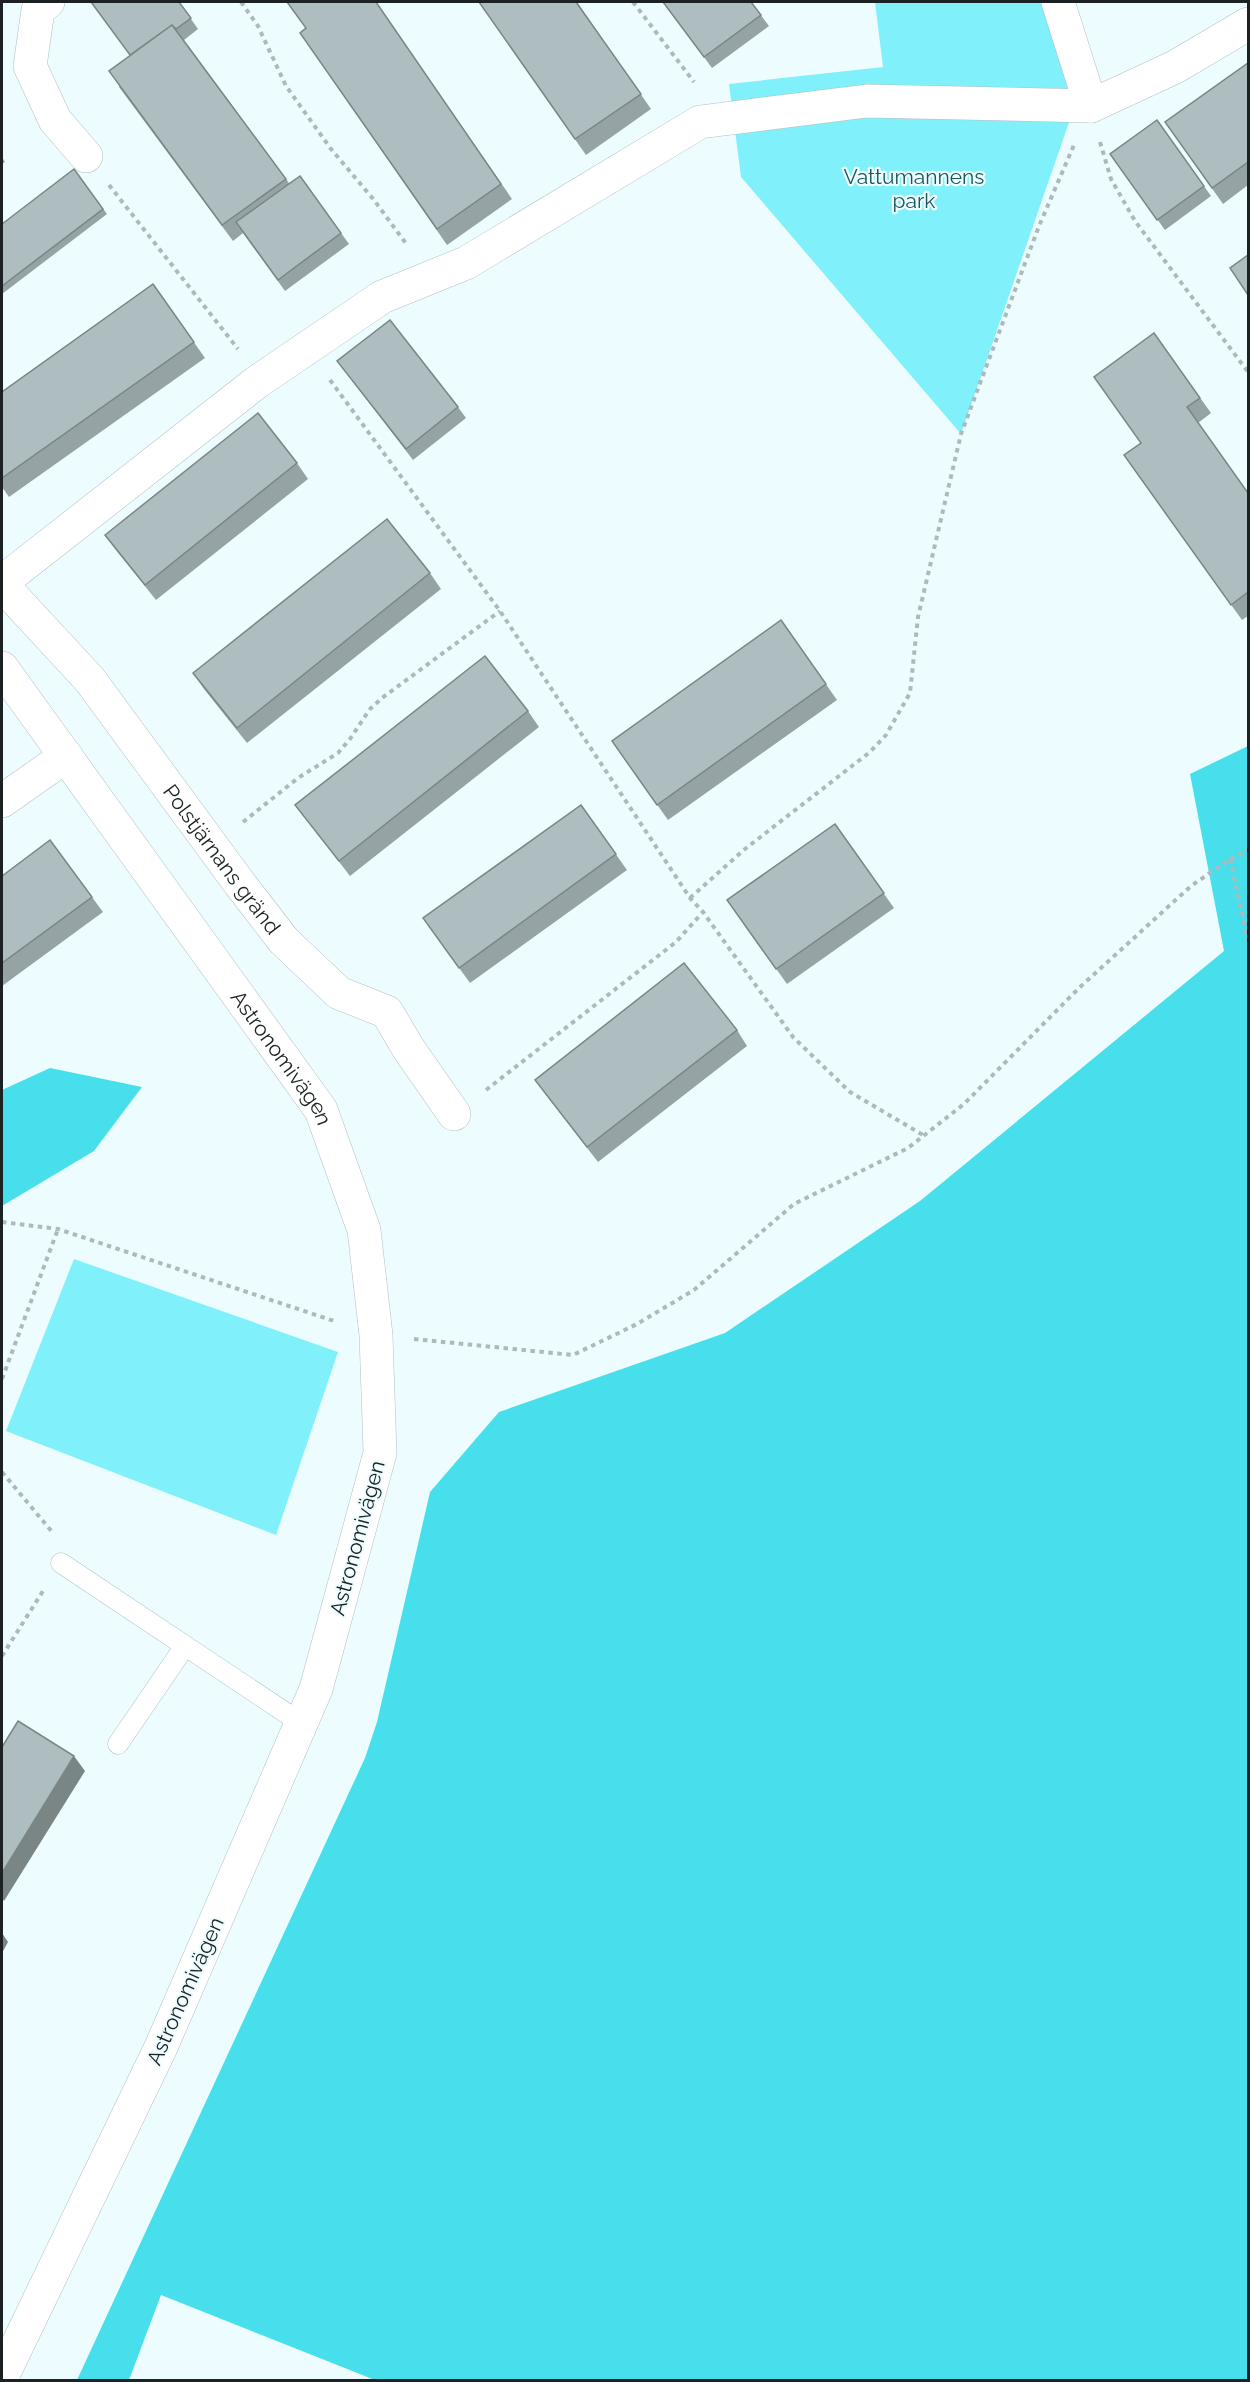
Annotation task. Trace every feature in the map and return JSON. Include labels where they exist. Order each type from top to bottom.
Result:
[{"type":"street","points":[[48,2],[38,10],[30,66],[55,120],[86,156]]},
{"type":"street","points":[[1058,2],[1091,106]]},
{"type":"street","points":[[2,583],[261,379],[382,297],[466,263],[700,122],[867,101],[1091,106],[1175,67],[1248,24]]},
{"type":"street","name":"Polstjärnans gränd","points":[[2,583],[90,680],[212,846],[292,948],[339,993],[387,1012],[408,1048],[454,1114]]},
{"type":"street","name":"Astronomivägen","points":[[2,670],[321,1110],[364,1230],[376,1335],[380,1453],[316,1689],[161,2047],[2,2377]]},
{"type":"street","points":[[2,801],[66,756]]},
{"type":"lane","points":[[65,1557],[185,1646],[302,1723]]},
{"type":"lane","points":[[118,1744],[185,1646]]},
{"type":"path","points":[[242,2],[258,26],[286,86],[401,237],[426,279]]},
{"type":"path","points":[[633,2],[720,120]]},
{"type":"path","points":[[1091,106],[1111,179],[1135,221],[1248,372]]},
{"type":"path","points":[[690,898],[744,849],[870,752],[886,735],[910,693],[918,617],[961,434],[1039,226],[1091,106]]},
{"type":"path","points":[[86,156],[261,379]]},
{"type":"path","points":[[306,348],[500,611],[690,898],[703,912],[793,1037],[850,1092],[923,1135]]},
{"type":"path","points":[[212,846],[298,778],[338,753],[370,709],[382,698],[500,611]]},
{"type":"path","points":[[2,1222],[58,1229],[376,1335],[573,1355],[637,1324],[694,1290],[794,1204],[908,1148],[964,1104],[1079,988],[1191,886],[1230,859],[1248,850]]},
{"type":"path","points":[[1230,859],[1248,940]]},
{"type":"path","points":[[454,1114],[676,942],[703,912]]},
{"type":"path","points":[[2,1379],[58,1229]]},
{"type":"path","points":[[2,1472],[65,1557],[2,1656]]},
{"type":"green space","name":"Vattumannens park","points":[[875,2],[1048,2],[1075,105],[961,434],[741,177],[729,84],[883,67]]},
{"type":"green space","points":[[74,1259],[338,1352],[276,1535],[6,1431]]},
{"type":"shaded area","points":[[1248,746],[1248,2380],[375,2380],[161,2295],[129,2380],[77,2380],[365,1758],[377,1722],[430,1492],[499,1412],[725,1333],[920,1201],[1224,951],[1190,774]]},
{"type":"shaded area","points":[[50,1068],[142,1087],[94,1151],[2,1206],[2,1090]]},
{"type":"building","points":[[91,2],[179,2],[191,18],[176,29],[172,25],[130,55]]},
{"type":"building","points":[[287,2],[376,2],[501,184],[437,229],[300,33],[306,28]]},
{"type":"building","points":[[479,2],[576,2],[641,94],[575,139]]},
{"type":"building","points":[[663,2],[751,2],[761,15],[704,57]]},
{"type":"building","points":[[172,25],[286,179],[222,225],[109,71]]},
{"type":"building","points":[[1248,63],[1248,162],[1212,188],[1165,122]]},
{"type":"building","points":[[1157,120],[1204,186],[1157,220],[1110,154]]},
{"type":"building","points":[[74,169],[103,209],[2,286],[2,224]]},
{"type":"building","points":[[300,176],[341,233],[278,280],[236,222]]},
{"type":"building","points":[[1248,255],[1248,295],[1230,268]]},
{"type":"building","points":[[153,284],[194,342],[2,478],[2,392]]},
{"type":"building","points":[[390,320],[458,407],[406,449],[337,361]]},
{"type":"building","points":[[1154,333],[1200,398],[1187,407],[1248,493],[1248,592],[1231,605],[1124,455],[1141,443],[1094,377]]},
{"type":"building","points":[[258,413],[297,463],[145,585],[105,535]]},
{"type":"building","points":[[387,519],[430,573],[237,728],[193,673]]},
{"type":"building","points":[[781,620],[826,684],[657,805],[612,741]]},
{"type":"building","points":[[485,656],[528,711],[339,861],[295,805]]},
{"type":"building","points":[[581,805],[616,854],[459,968],[423,918]]},
{"type":"building","points":[[835,824],[884,893],[776,969],[727,900]]},
{"type":"building","points":[[50,840],[92,897],[2,963],[2,876]]},
{"type":"building","points":[[684,963],[737,1030],[587,1147],[535,1080]]},
{"type":"building","points":[[18,1721],[74,1756],[2,1873],[2,1747]]}]
